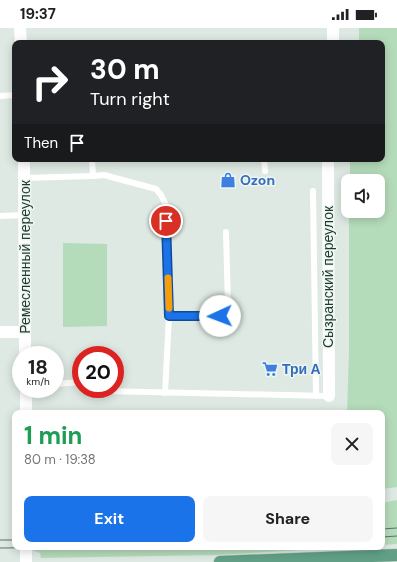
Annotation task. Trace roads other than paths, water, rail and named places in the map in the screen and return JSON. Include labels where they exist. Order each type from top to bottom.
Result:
[{"type":"main road","points":[[220,562],[397,555]]},
{"type":"street","points":[[20,28],[21,40]]},
{"type":"street","points":[[333,28],[333,40]]},
{"type":"street","name":"Ремесленный переулок","points":[[24,162],[25,346]]},
{"type":"street","name":"Сызранский переулок","points":[[328,162],[329,396]]},
{"type":"street","points":[[0,332],[25,332]]},
{"type":"street","points":[[26,398],[26,410]]},
{"type":"street","points":[[26,550],[26,562]]},
{"type":"lane","points":[[0,96],[12,95]]},
{"type":"lane","points":[[92,162],[93,176]]},
{"type":"lane","points":[[264,162],[265,171]]},
{"type":"lane","points":[[24,178],[104,175],[156,190],[161,195],[166,205],[169,316],[165,392]]},
{"type":"lane","points":[[313,191],[316,396]]},
{"type":"lane","points":[[0,216],[24,215]]},
{"type":"lane","points":[[169,316],[220,316],[225,314],[228,307],[226,232]]},
{"type":"lane","points":[[124,391],[329,396]]},
{"type":"tram line","points":[[385,529],[397,528]]},
{"type":"tram line","points":[[385,537],[397,536]]},
{"type":"tram line","points":[[0,540],[12,540]]},
{"type":"tram line","points":[[0,548],[12,548]]},
{"type":"place","name":"Ozon","points":[[228,180]]},
{"type":"place","name":"Три А","points":[[270,369]]}]
